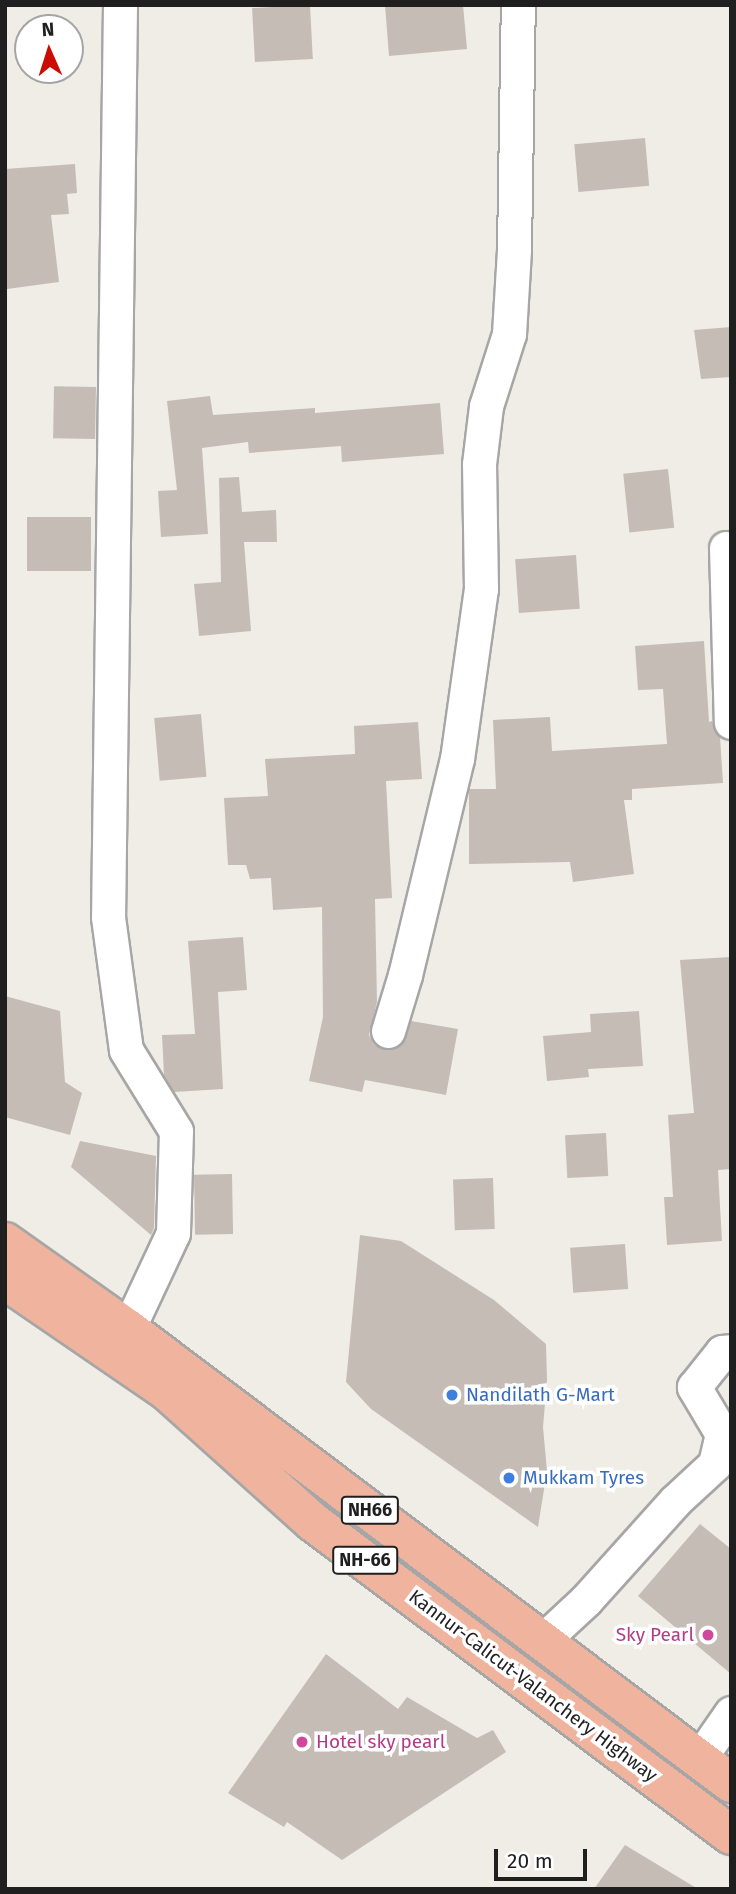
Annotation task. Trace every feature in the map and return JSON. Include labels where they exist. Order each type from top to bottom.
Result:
[{"type":"highway","name":"NH66","points":[[5,1242],[128,1329],[731,1783]]},
{"type":"highway","name":"Kannur-Calicut-Valanchery Highway","points":[[5,1280],[167,1391],[313,1522],[731,1835]]},
{"type":"street","points":[[120,5],[108,917],[126,1050],[176,1131],[173,1233],[128,1329]]},
{"type":"street","points":[[388,1031],[405,975],[457,759],[481,589],[479,464],[486,406],[509,334],[518,5]]},
{"type":"street","points":[[726,548],[731,722]]},
{"type":"street","points":[[543,1640],[586,1600],[674,1501],[715,1464],[722,1434],[694,1387],[722,1352],[731,1351]]},
{"type":"street","points":[[699,1759],[731,1713]]},
{"type":"building","points":[[310,5],[313,59],[255,62],[252,8]]},
{"type":"building","points":[[385,5],[463,5],[467,49],[389,56]]},
{"type":"building","points":[[645,138],[649,186],[578,192],[574,144]]},
{"type":"building","points":[[75,164],[77,193],[67,194],[69,214],[51,215],[59,282],[7,289],[5,169]]},
{"type":"building","points":[[731,327],[731,377],[701,379],[694,330]]},
{"type":"building","points":[[54,386],[96,387],[95,439],[53,438]]},
{"type":"building","points":[[210,396],[213,415],[315,408],[315,413],[440,403],[444,454],[342,462],[341,446],[249,453],[248,442],[202,448],[208,534],[161,537],[158,491],[177,490],[167,401]]},
{"type":"building","points":[[668,469],[674,528],[629,532],[623,474]]},
{"type":"building","points":[[239,477],[242,512],[276,510],[277,542],[244,542],[251,631],[199,636],[194,584],[221,582],[219,478]]},
{"type":"building","points":[[27,517],[91,517],[91,571],[27,571]]},
{"type":"building","points":[[576,555],[580,609],[519,613],[515,559]]},
{"type":"building","points":[[704,641],[709,722],[712,721],[720,737],[723,783],[632,789],[632,800],[624,800],[634,874],[573,882],[570,862],[469,864],[469,789],[496,789],[493,720],[550,717],[552,751],[667,744],[663,689],[638,690],[635,646]]},
{"type":"building","points":[[201,714],[206,777],[160,781],[154,718]]},
{"type":"building","points":[[418,722],[422,779],[386,781],[392,898],[375,899],[377,1002],[369,1035],[374,1045],[392,1050],[402,1045],[411,1021],[458,1029],[446,1095],[365,1080],[362,1092],[309,1081],[323,1017],[322,907],[273,910],[271,878],[250,879],[246,865],[228,865],[224,798],[268,796],[265,759],[355,754],[354,726]]},
{"type":"building","points":[[243,937],[247,990],[218,992],[223,1089],[174,1092],[164,1075],[162,1035],[195,1034],[188,941]]},
{"type":"building","points":[[731,957],[731,1169],[718,1170],[722,1241],[667,1245],[664,1197],[673,1197],[668,1115],[694,1113],[680,960]]},
{"type":"building","points":[[5,996],[60,1011],[65,1082],[82,1093],[70,1135],[5,1117]]},
{"type":"building","points":[[639,1011],[643,1066],[588,1069],[589,1077],[547,1081],[543,1036],[591,1032],[590,1014]]},
{"type":"building","points":[[606,1133],[608,1176],[567,1178],[565,1135]]},
{"type":"building","points":[[80,1141],[156,1156],[154,1228],[151,1235],[71,1167]]},
{"type":"building","points":[[232,1174],[233,1234],[195,1235],[194,1175]]},
{"type":"building","points":[[493,1178],[495,1229],[455,1230],[453,1179]]},
{"type":"building","name":"Nandilath G-Mart","points":[[360,1235],[401,1241],[494,1300],[546,1344],[547,1380],[543,1427],[547,1471],[538,1527],[371,1409],[346,1382]]},
{"type":"building","points":[[625,1244],[628,1289],[573,1293],[570,1248]]},
{"type":"building","name":"Sky Pearl","points":[[700,1524],[731,1549],[731,1674],[638,1596]]},
{"type":"building","points":[[326,1654],[398,1709],[407,1697],[477,1738],[493,1730],[506,1752],[342,1860],[287,1822],[284,1827],[228,1793]]},
{"type":"building","points":[[625,1845],[698,1889],[594,1889]]},
{"type":"place","name":"Nandilath G-Mart","points":[[452,1395]]},
{"type":"place","name":"Mukkam Tyres","points":[[509,1478]]},
{"type":"place","name":"Sky Pearl","points":[[708,1635]]},
{"type":"place","name":"Hotel sky pearl","points":[[302,1742]]}]
